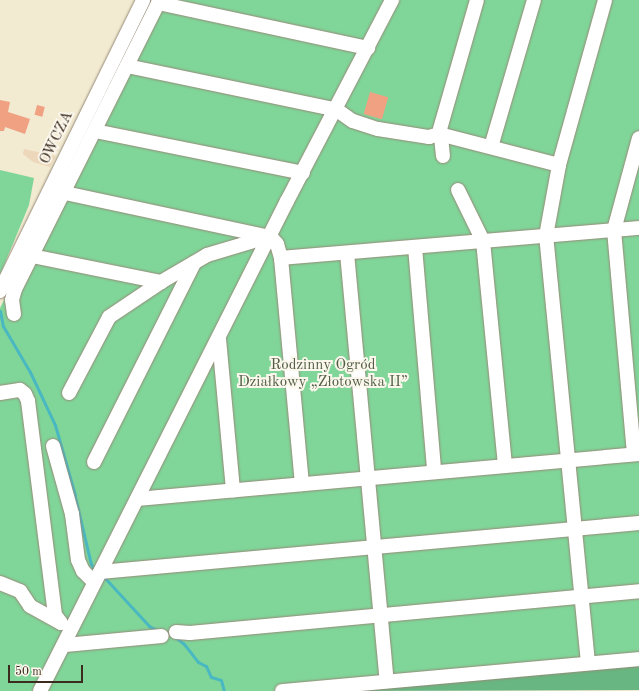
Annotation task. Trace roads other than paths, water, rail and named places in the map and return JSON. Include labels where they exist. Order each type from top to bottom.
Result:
[{"type":"street","name":"OWCZA","points":[[0,290],[143,0]]},
{"type":"street","points":[[40,691],[65,644],[66,627],[97,577],[138,499],[392,0]]},
{"type":"street","points":[[443,156],[439,134],[477,0]]},
{"type":"street","points":[[491,147],[534,0]]},
{"type":"street","points":[[588,663],[546,236],[559,165],[605,0]]},
{"type":"street","points":[[14,314],[12,300],[15,289],[65,193],[159,1],[368,48]]},
{"type":"street","points":[[127,66],[337,110],[353,122],[378,129],[429,137],[439,134],[559,165]]},
{"type":"street","points":[[95,131],[303,173]]},
{"type":"street","points":[[138,499],[367,478],[434,470],[637,454],[614,230],[639,138]]},
{"type":"street","points":[[458,190],[482,241],[505,465]]},
{"type":"street","points":[[65,193],[271,237],[277,244],[281,258],[302,484]]},
{"type":"street","points":[[281,258],[639,228]]},
{"type":"street","points":[[69,393],[109,317],[161,282],[207,256],[248,241],[271,237]]},
{"type":"street","points":[[415,247],[434,470]]},
{"type":"street","points":[[347,252],[387,681]]},
{"type":"street","points":[[32,256],[161,282]]},
{"type":"street","points":[[94,462],[194,263]]},
{"type":"street","points":[[219,339],[232,490]]},
{"type":"street","points":[[0,393],[20,390],[25,394],[28,401],[55,615],[66,627]]},
{"type":"street","points":[[53,446],[72,514],[78,560],[83,571],[97,577],[374,547],[639,523]]},
{"type":"street","points":[[0,583],[20,591],[30,606],[66,627]]},
{"type":"street","points":[[176,632],[190,633],[639,591]]},
{"type":"street","points":[[65,644],[162,636]]},
{"type":"street","points":[[282,691],[639,659]]},
{"type":"waterway","points":[[0,311],[3,326],[30,372],[55,425],[75,495]]},
{"type":"waterway","points":[[75,497],[91,564],[95,570]]},
{"type":"waterway","points":[[104,577],[149,626],[159,631]]},
{"type":"waterway","points":[[175,637],[184,644],[198,662],[206,666],[211,677],[221,680],[224,691]]},
{"type":"park label","name":"Rodzinny Ogród Działkowy „Złotowska II”","points":[[323,374]]}]
